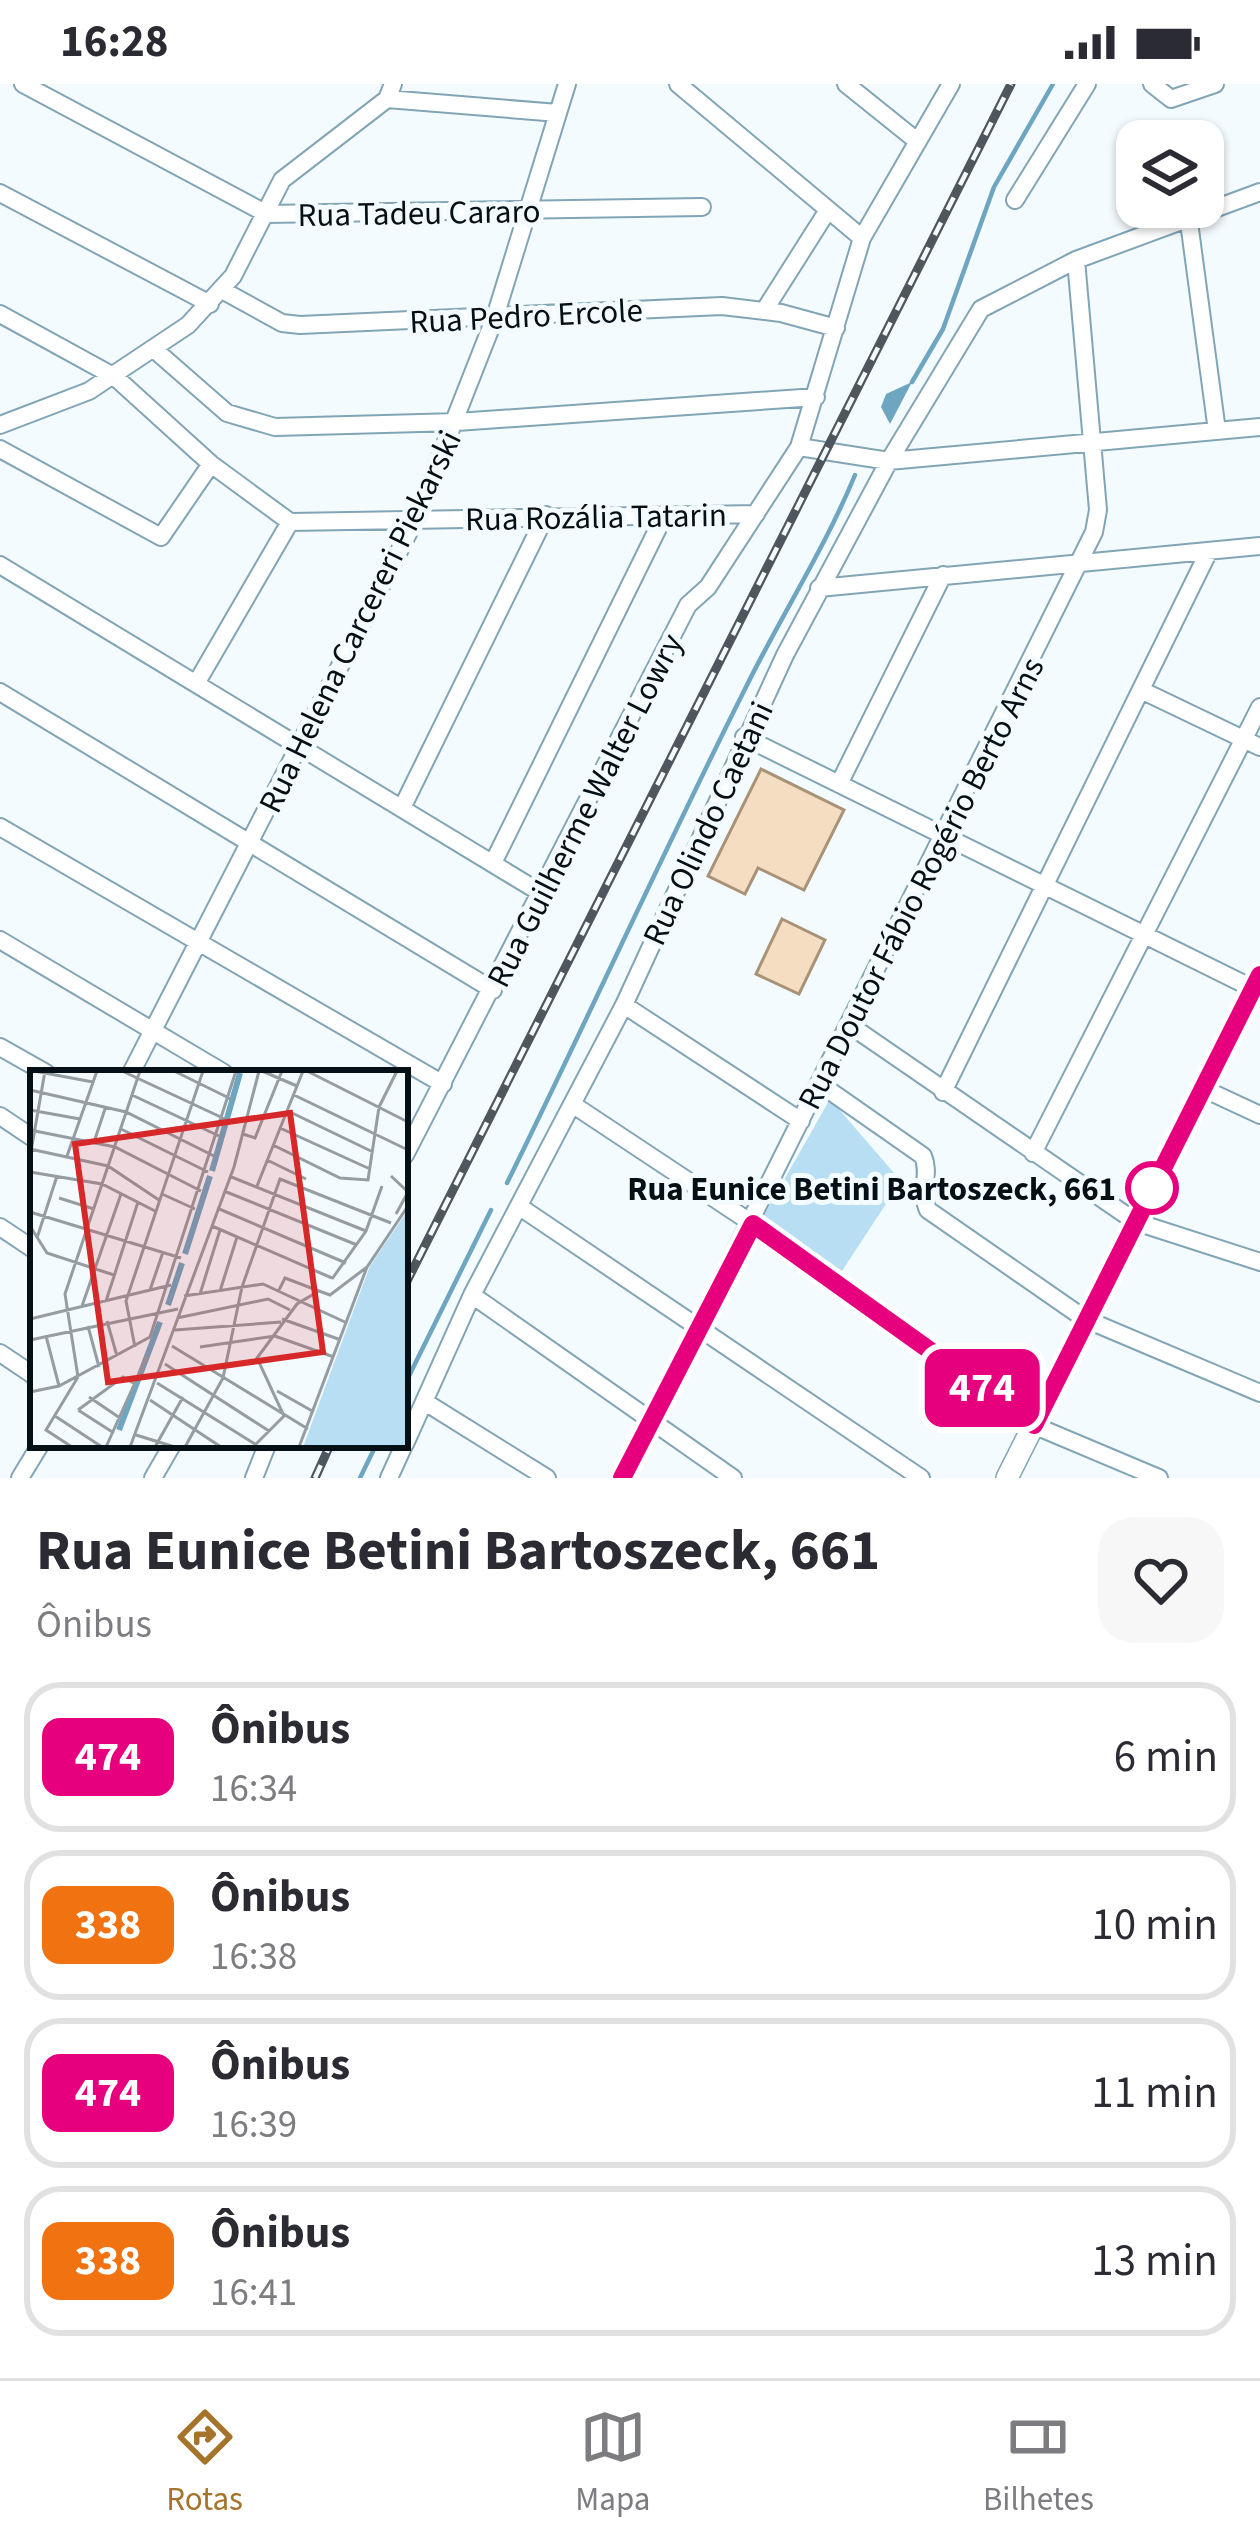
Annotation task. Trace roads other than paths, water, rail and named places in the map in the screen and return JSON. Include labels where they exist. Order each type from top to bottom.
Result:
[{"type":"street","name":"Rua Tadeu Cararo","points":[[23,84],[267,214],[702,207]]},
{"type":"street","name":"Rua Helena Carcereri Piekarski","points":[[133,1070],[416,518],[458,422],[495,317],[567,84]]},
{"type":"street","points":[[678,84],[862,238]]},
{"type":"street","points":[[846,84],[917,141]]},
{"type":"street","name":"Rua Guilherme Walter Lowry","points":[[408,1149],[688,605],[708,587],[799,447],[862,238],[951,84]]},
{"type":"street","points":[[1016,200],[1087,84]]},
{"type":"street","points":[[1152,84],[1171,99],[1215,84]]},
{"type":"street","points":[[0,425],[115,377],[157,351],[216,297],[295,167],[390,92],[558,113]]},
{"type":"street","name":"Rua Olindo Caetani","points":[[1224,207],[1260,192]]},
{"type":"street","name":"Rua Pedro Ercole","points":[[0,193],[216,297],[281,323],[722,306],[836,328]]},
{"type":"street","points":[[764,311],[829,210]]},
{"type":"street","name":"Rua Olindo Caetani","points":[[408,1438],[472,1295],[624,1005],[743,737],[889,461],[981,309],[1076,260],[1171,228]]},
{"type":"street","points":[[1190,228],[1217,431]]},
{"type":"street","name":"Rua Doutor Fábio Rogério Berto Arns","points":[[622,1478],[1082,561],[1099,510],[1076,260]]},
{"type":"street","points":[[0,314],[115,377],[211,464],[290,522],[197,682]]},
{"type":"street","points":[[157,351],[227,413],[275,427],[458,422],[816,397]]},
{"type":"street","points":[[799,447],[889,461],[1260,427]]},
{"type":"street","points":[[0,448],[161,537],[211,464]]},
{"type":"street","name":"Rua Rozália Tatarin","points":[[290,522],[756,514]]},
{"type":"street","points":[[402,808],[546,515]]},
{"type":"street","points":[[493,863],[664,516]]},
{"type":"street","points":[[819,588],[1260,546]]},
{"type":"street","points":[[943,1092],[1209,551]]},
{"type":"street","points":[[0,565],[541,893]]},
{"type":"street","points":[[839,784],[943,575]]},
{"type":"street","points":[[1141,690],[1252,743]]},
{"type":"street","points":[[0,692],[493,990]]},
{"type":"street","points":[[1034,1153],[1144,935],[1252,743],[1260,707]]},
{"type":"street","points":[[743,737],[1044,887],[1258,985],[1007,1478]]},
{"type":"street","points":[[0,827],[443,1084]]},
{"type":"street","points":[[0,940],[219,1070]]},
{"type":"street","points":[[624,1005],[801,1121]]},
{"type":"street","points":[[850,1026],[1136,1222],[1260,1262]]},
{"type":"street","points":[[0,1047],[41,1070]]},
{"type":"street","points":[[820,1084],[923,1156],[927,1167],[922,1196],[928,1210],[1085,1319],[1260,1393]]},
{"type":"street","points":[[1202,1088],[1260,1115]]},
{"type":"street","points":[[575,1106],[753,1224],[1034,1425],[1151,1476]]},
{"type":"street","points":[[0,1116],[30,1136]]},
{"type":"street","points":[[520,1208],[920,1478]]},
{"type":"street","points":[[0,1227],[30,1247]]},
{"type":"street","points":[[472,1295],[734,1478]]},
{"type":"street","points":[[0,1353],[30,1374]]},
{"type":"street","points":[[425,1402],[547,1478]]},
{"type":"street","points":[[20,1478],[38,1448]]},
{"type":"street","points":[[154,1478],[170,1448]]},
{"type":"street","points":[[254,1478],[266,1448]]},
{"type":"street","name":"Rua Olindo Caetani","points":[[388,1478],[403,1448]]},
{"type":"waterway","points":[[912,382],[943,329],[994,187],[1053,84]]},
{"type":"waterway","points":[[507,1183],[715,749],[855,475]]},
{"type":"waterway","points":[[408,1378],[491,1210]]},
{"type":"waterway","points":[[360,1478],[375,1448]]},
{"type":"railway","points":[[408,1279],[1011,84]]},
{"type":"railway","points":[[315,1478],[329,1448]]},
{"type":"place","name":"Rua Eunice Betini Bartoszeck, 661","points":[[1152,1188]]}]
